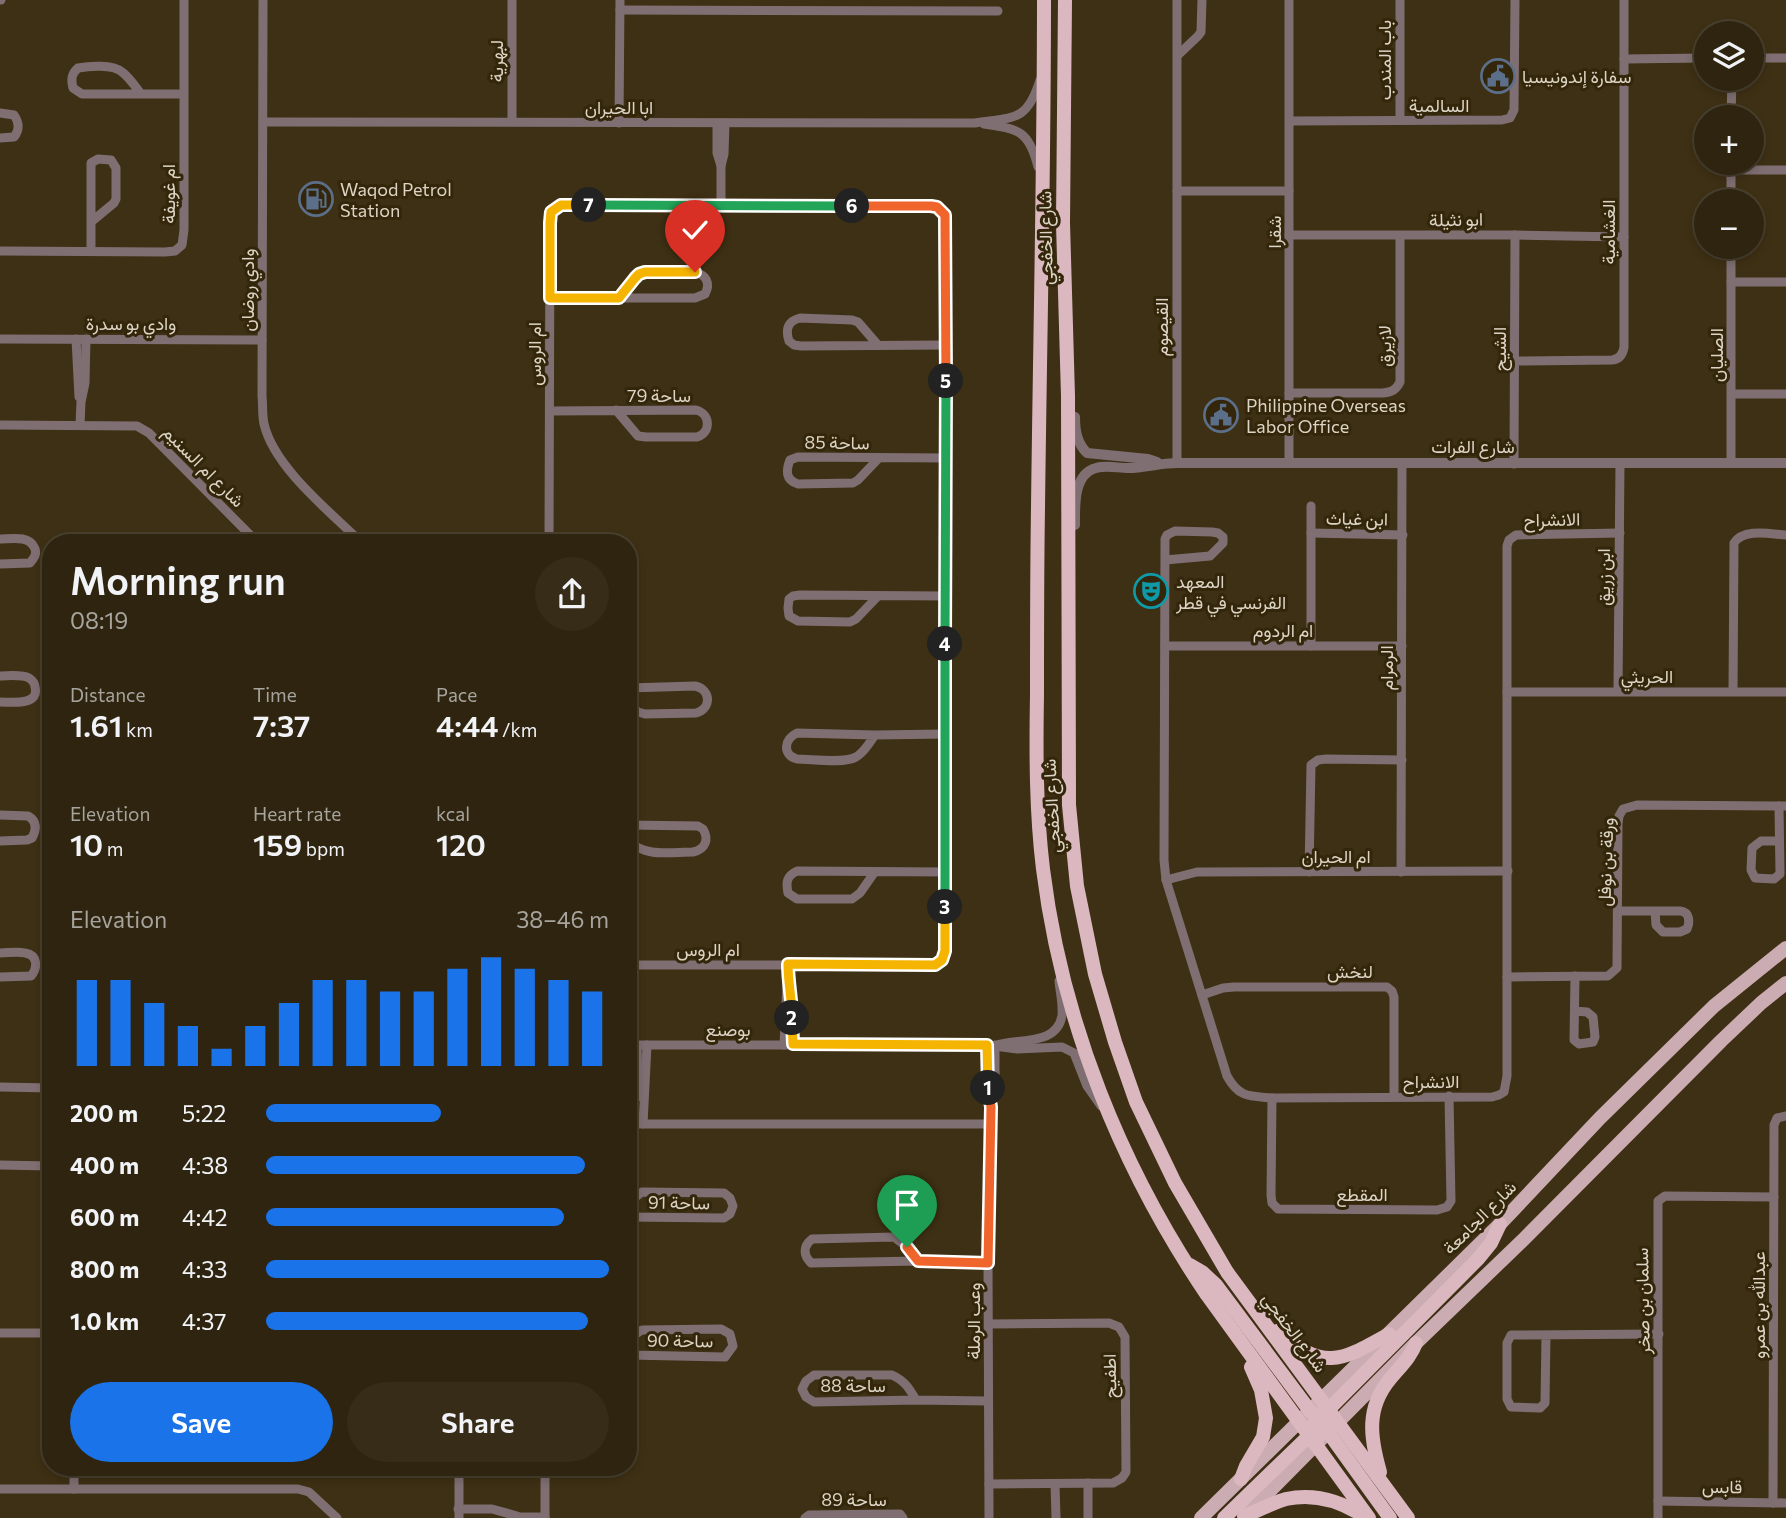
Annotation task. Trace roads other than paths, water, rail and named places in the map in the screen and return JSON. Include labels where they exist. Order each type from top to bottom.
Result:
[{"type":"highway","name":"شارع الخفجي","points":[[1044,0],[1037,786],[1043,869],[1060,963],[1077,1025],[1109,1116],[1160,1220],[1186,1263],[1250,1355],[1368,1518]]},
{"type":"highway","name":"شارع الخفجي","points":[[1065,0],[1063,223],[1068,396],[1067,757],[1077,886],[1095,974],[1136,1102],[1175,1183],[1220,1261],[1323,1418],[1383,1483],[1408,1518]]},
{"type":"highway","points":[[1224,1518],[1312,1441],[1323,1418],[1478,1259],[1491,1243],[1500,1224]]},
{"type":"highway","points":[[1186,1263],[1202,1272],[1216,1285],[1323,1418],[1390,1518]]},
{"type":"highway","points":[[1259,1317],[1299,1348],[1326,1358],[1349,1355],[1389,1334]]},
{"type":"highway","points":[[1383,1483],[1373,1448],[1374,1411],[1381,1391],[1411,1354],[1416,1343]]},
{"type":"highway","points":[[1241,1479],[1263,1437],[1266,1418],[1264,1399],[1251,1367],[1250,1355]]},
{"type":"highway","points":[[1299,1422],[1323,1418]]},
{"type":"highway","points":[[1244,1517],[1284,1500],[1308,1497],[1340,1503],[1368,1518]]},
{"type":"main road","name":"شارع الجامعة","points":[[1323,1418],[1389,1334],[1500,1224],[1600,1118],[1714,1006],[1786,948]]},
{"type":"main road","points":[[1323,1418],[1416,1343],[1721,1041],[1786,983]]},
{"type":"main road","points":[[1201,1518],[1299,1422]]},
{"type":"main road","points":[[1244,1517],[1312,1441]]},
{"type":"street","name":"ام غويفة","points":[[0,251],[172,252],[182,245],[184,0]]},
{"type":"street","name":"وادي روضان","points":[[263,0],[264,424],[278,456],[288,470],[353,534]]},
{"type":"street","name":"لبهرية","points":[[512,0],[512,122]]},
{"type":"street","name":"القيصوم","points":[[1177,0],[1177,463]]},
{"type":"street","points":[[1178,55],[1201,32],[1202,0]]},
{"type":"street","name":"شقرا","points":[[1289,0],[1289,463]]},
{"type":"street","name":"باب المندب","points":[[1400,0],[1400,120]]},
{"type":"street","name":"السالمية","points":[[1290,121],[1510,118],[1514,102],[1515,0]]},
{"type":"street","name":"الغشامية","points":[[1514,360],[1612,360],[1620,356],[1624,346],[1624,0]]},
{"type":"street","points":[[619,123],[620,5],[998,11]]},
{"type":"street","points":[[1624,59],[1694,58]]},
{"type":"street","points":[[1764,58],[1786,58]]},
{"type":"street","points":[[141,93],[120,70],[114,68],[78,68],[73,72],[73,88],[82,94],[183,93]]},
{"type":"street","name":"ابا الحيران","points":[[263,122],[975,123],[1020,115],[1031,103],[1044,68]]},
{"type":"street","points":[[0,114],[14,115],[18,123],[14,137],[0,138]]},
{"type":"street","points":[[721,122],[717,153],[721,166],[721,206]]},
{"type":"street","name":"ابا الحيران","points":[[975,123],[1018,131],[1037,159],[1042,180]]},
{"type":"street","points":[[90,251],[91,163],[98,159],[111,160],[116,167],[116,199],[91,222]]},
{"type":"street","points":[[1764,168],[1786,170]]},
{"type":"street","points":[[1177,191],[1289,191]]},
{"type":"street","name":"ام الروس","points":[[549,534],[550,216],[557,207],[937,207],[943,212],[946,220],[944,957],[935,965],[637,965]]},
{"type":"street","name":"ابو نثيلة","points":[[1289,235],[1515,234],[1624,237]]},
{"type":"street","name":"الشيح","points":[[1514,464],[1515,234]]},
{"type":"street","name":"لازيرق","points":[[1289,393],[1383,393],[1397,388],[1400,382],[1400,236]]},
{"type":"street","name":"الصليان","points":[[1731,259],[1731,463]]},
{"type":"street","points":[[550,298],[619,298],[695,298],[705,294],[708,283],[706,278],[695,272],[645,272],[635,278],[619,298]]},
{"type":"street","points":[[1731,282],[1786,282]]},
{"type":"street","points":[[877,344],[862,326],[852,320],[800,318],[789,323],[789,341],[801,346],[946,345]]},
{"type":"street","name":"وادي بو سدرة","points":[[0,339],[262,340]]},
{"type":"street","points":[[80,425],[81,402],[78,384],[81,339]]},
{"type":"street","points":[[1732,394],[1786,394]]},
{"type":"street","name":"شارع الفرات","points":[[1068,396],[1077,437],[1087,453],[1148,459],[1159,463]]},
{"type":"street","name":"ساحة 79","points":[[550,411],[615,410],[696,410],[705,415],[707,427],[705,433],[697,437],[638,436],[615,410]]},
{"type":"street","name":"شارع ام السنيم","points":[[0,425],[132,425],[143,428],[249,534]]},
{"type":"street","name":"ساحة 85","points":[[878,459],[853,483],[798,484],[792,482],[787,473],[790,460],[798,457],[946,458]]},
{"type":"street","name":"شارع الفرات","points":[[1068,561],[1073,548],[1080,481],[1089,470],[1099,467],[1131,468],[1159,463],[1786,463]]},
{"type":"street","name":"الرمرام","points":[[1401,872],[1402,463]]},
{"type":"street","name":"ابن زريق","points":[[1619,691],[1620,463]]},
{"type":"street","name":"ابن غياث","points":[[1311,506],[1311,646]]},
{"type":"street","name":"الانشراح","points":[[1165,560],[1210,556],[1223,543],[1223,537],[1216,532],[1171,532],[1165,540],[1164,860],[1166,880],[1231,1083],[1243,1095],[1272,1098],[1492,1097],[1504,1092],[1507,1076],[1507,546],[1513,536],[1522,534],[1619,533]]},
{"type":"street","name":"ابن غياث","points":[[1311,533],[1403,535]]},
{"type":"street","points":[[1733,691],[1734,543],[1744,534],[1786,535]]},
{"type":"street","points":[[0,539],[30,541],[36,550],[30,563],[0,564]]},
{"type":"street","points":[[878,596],[850,622],[798,621],[789,616],[788,611],[789,599],[793,596],[878,596],[946,596]]},
{"type":"street","name":"ام الردوم","points":[[1165,646],[1402,646]]},
{"type":"street","points":[[0,677],[29,678],[36,687],[36,693],[30,701],[0,702]]},
{"type":"street","points":[[637,688],[695,686],[704,690],[708,699],[704,709],[695,713],[645,714],[637,711]]},
{"type":"street","name":"الحريثي","points":[[1507,692],[1786,692]]},
{"type":"street","points":[[875,735],[856,758],[797,759],[787,753],[789,738],[797,733],[945,734]]},
{"type":"street","points":[[1309,872],[1311,765],[1326,759],[1402,760]]},
{"type":"street","name":"ورقة بن نوفل","points":[[1507,977],[1608,976],[1617,968],[1618,824],[1623,808],[1637,805],[1783,806]]},
{"type":"street","points":[[1779,841],[1761,841],[1752,848],[1751,870],[1755,878],[1774,879],[1779,876],[1783,806]]},
{"type":"street","points":[[0,815],[28,816],[36,826],[32,838],[0,841]]},
{"type":"street","points":[[637,825],[698,826],[703,829],[706,840],[700,850],[694,852],[647,852],[637,848]]},
{"type":"street","points":[[874,873],[860,893],[852,899],[797,899],[788,893],[789,876],[797,871],[945,872]]},
{"type":"street","name":"ام الحيران","points":[[1166,880],[1197,872],[1508,871]]},
{"type":"street","points":[[1619,911],[1655,911]]},
{"type":"street","points":[[0,953],[26,953],[36,963],[36,969],[31,976],[0,977]]},
{"type":"street","name":"بوصنع","points":[[991,1045],[1043,1037],[1056,1028],[1062,1014],[1060,963]]},
{"type":"street","points":[[788,964],[788,986],[792,1003],[788,1044]]},
{"type":"street","points":[[1575,976],[1575,1012]]},
{"type":"street","name":"لنخش","points":[[1202,995],[1228,987],[1387,987],[1394,997],[1394,1097]]},
{"type":"street","points":[[638,1045],[646,1085],[643,1124]]},
{"type":"street","name":"بوصنع","points":[[638,1045],[991,1045],[1017,1049],[1057,1046],[1070,1050],[1076,1058],[1087,1086],[1109,1116]]},
{"type":"street","name":"وعب الرملة","points":[[989,1518],[988,1263],[991,1107],[987,1084],[991,1045]]},
{"type":"street","points":[[0,1087],[42,1088]]},
{"type":"street","name":"المقطع","points":[[1272,1098],[1271,1195],[1272,1203],[1278,1209],[1437,1210],[1447,1207],[1451,1201],[1449,1097]]},
{"type":"street","name":"عبدالله بن عمرو","points":[[1773,1503],[1774,1125],[1777,1118],[1786,1116]]},
{"type":"street","points":[[637,1124],[990,1124]]},
{"type":"street","points":[[0,1165],[42,1166]]},
{"type":"street","name":"ساحة 91","points":[[637,1196],[642,1192],[723,1194],[730,1198],[733,1206],[724,1219],[637,1217]]},
{"type":"street","name":"سلمان بن صخر","points":[[1658,1518],[1658,1201],[1665,1196],[1774,1197]]},
{"type":"street","points":[[918,1261],[907,1247],[894,1237],[811,1239],[804,1250],[811,1263],[988,1263]]},
{"type":"street","name":"اطفيح","points":[[989,1325],[1109,1323],[1119,1327],[1125,1336],[1126,1472],[1113,1483],[989,1485]]},
{"type":"street","name":"ساحة 90","points":[[637,1333],[642,1330],[721,1329],[730,1334],[733,1346],[725,1357],[637,1355]]},
{"type":"street","points":[[0,1333],[42,1333]]},
{"type":"street","points":[[1546,1335],[1545,1403],[1540,1408],[1511,1407],[1507,1398],[1507,1339],[1514,1335],[1659,1334]]},
{"type":"street","name":"ساحة 88","points":[[916,1400],[902,1380],[892,1375],[814,1375],[806,1381],[802,1389],[806,1397],[814,1402],[988,1401]]},
{"type":"street","points":[[74,1476],[74,1489]]},
{"type":"street","points":[[459,1476],[458,1514],[492,1509],[517,1516],[545,1518],[545,1476]]},
{"type":"street","points":[[1087,1483],[1087,1518]]},
{"type":"street","points":[[1055,1484],[1055,1518]]},
{"type":"street","points":[[0,1489],[298,1489],[309,1492],[337,1518]]},
{"type":"street","name":"قابس","points":[[1658,1501],[1786,1503]]},
{"type":"street","name":"ساحة 89","points":[[805,1518],[809,1515],[874,1514],[900,1514],[903,1518]]},
{"type":"street","points":[[506,1518],[517,1516]]},
{"type":"place","name":"سفارة إندونيسيا","points":[[1498,76]]},
{"type":"place","name":"Waqod Petrol Station","points":[[316,199]]},
{"type":"place","name":"Philippine Overseas Labor Office","points":[[1221,415]]},
{"type":"place","name":"المعهد الفرنسي في قطر","points":[[1151,591]]}]
